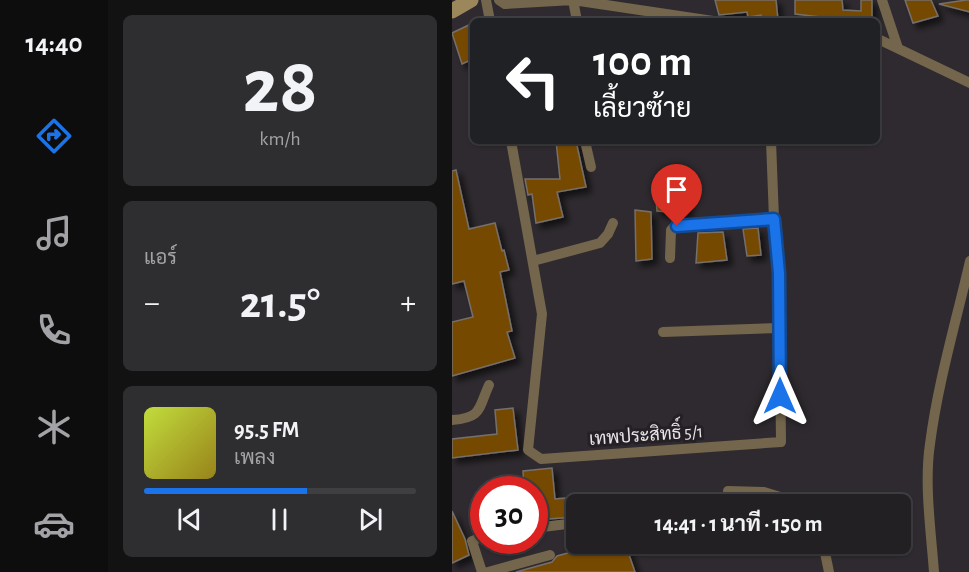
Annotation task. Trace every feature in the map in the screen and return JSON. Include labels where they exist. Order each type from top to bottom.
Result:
[{"type":"main road","points":[[452,11],[471,0]]},
{"type":"street","points":[[486,0],[489,18]]},
{"type":"street","points":[[499,0],[505,4],[573,0],[693,18]]},
{"type":"street","points":[[573,0],[576,18]]},
{"type":"street","points":[[882,0],[898,48]]},
{"type":"street","points":[[880,40],[970,83]]},
{"type":"street","name":"เทพประสิทธิ์ 5/1","points":[[512,144],[542,314],[528,450],[541,459],[781,442],[779,273],[771,144]]},
{"type":"street","points":[[586,144],[591,167]]},
{"type":"street","points":[[670,258],[671,230],[674,227],[774,219]]},
{"type":"street","points":[[533,261],[600,243],[608,234],[612,223]]},
{"type":"street","points":[[934,572],[929,492],[929,446],[944,369],[970,261]]},
{"type":"street","points":[[663,332],[780,328]]},
{"type":"street","points":[[452,420],[476,415],[490,385]]},
{"type":"street","points":[[728,491],[770,494]]},
{"type":"street","points":[[548,526],[566,524]]},
{"type":"street","points":[[477,554],[482,572]]},
{"type":"street","points":[[825,554],[829,572]]},
{"type":"street","points":[[488,572],[550,555]]},
{"type":"building","points":[[715,0],[776,0],[778,18],[761,18],[761,15],[748,17],[747,12],[719,15]]},
{"type":"building","points":[[795,0],[842,0],[843,10],[861,11],[861,0],[872,0],[872,18],[829,18],[795,14]]},
{"type":"building","points":[[905,0],[931,0],[938,16],[913,23]]},
{"type":"building","points":[[966,0],[970,0],[970,12],[939,4]]},
{"type":"building","points":[[470,24],[470,60],[462,64],[452,33]]},
{"type":"building","points":[[556,144],[577,144],[586,187],[557,192],[563,217],[536,223],[532,194],[528,195],[525,179],[560,179]]},
{"type":"building","points":[[456,170],[469,229],[495,223],[502,251],[504,250],[509,270],[500,272],[512,331],[507,332],[515,358],[452,376],[452,322],[473,317],[464,281],[452,284],[452,171]]},
{"type":"building","points":[[655,186],[687,186],[687,213],[657,211]]},
{"type":"building","points":[[635,210],[651,212],[652,259],[636,261]]},
{"type":"building","points":[[758,228],[761,255],[747,256],[743,229]]},
{"type":"building","points":[[723,232],[727,260],[696,263],[698,233]]},
{"type":"building","points":[[513,408],[518,450],[452,458],[452,439],[497,434],[495,410]]},
{"type":"building","points":[[552,468],[555,499],[566,498],[566,518],[548,519],[548,476],[523,476],[523,471]]},
{"type":"building","points":[[452,511],[465,539],[469,555],[452,563]]},
{"type":"building","points":[[566,554],[629,554],[635,572],[516,572],[552,562],[557,556]]},
{"type":"route","points":[[677,226],[774,219],[779,273],[780,396]]}]
